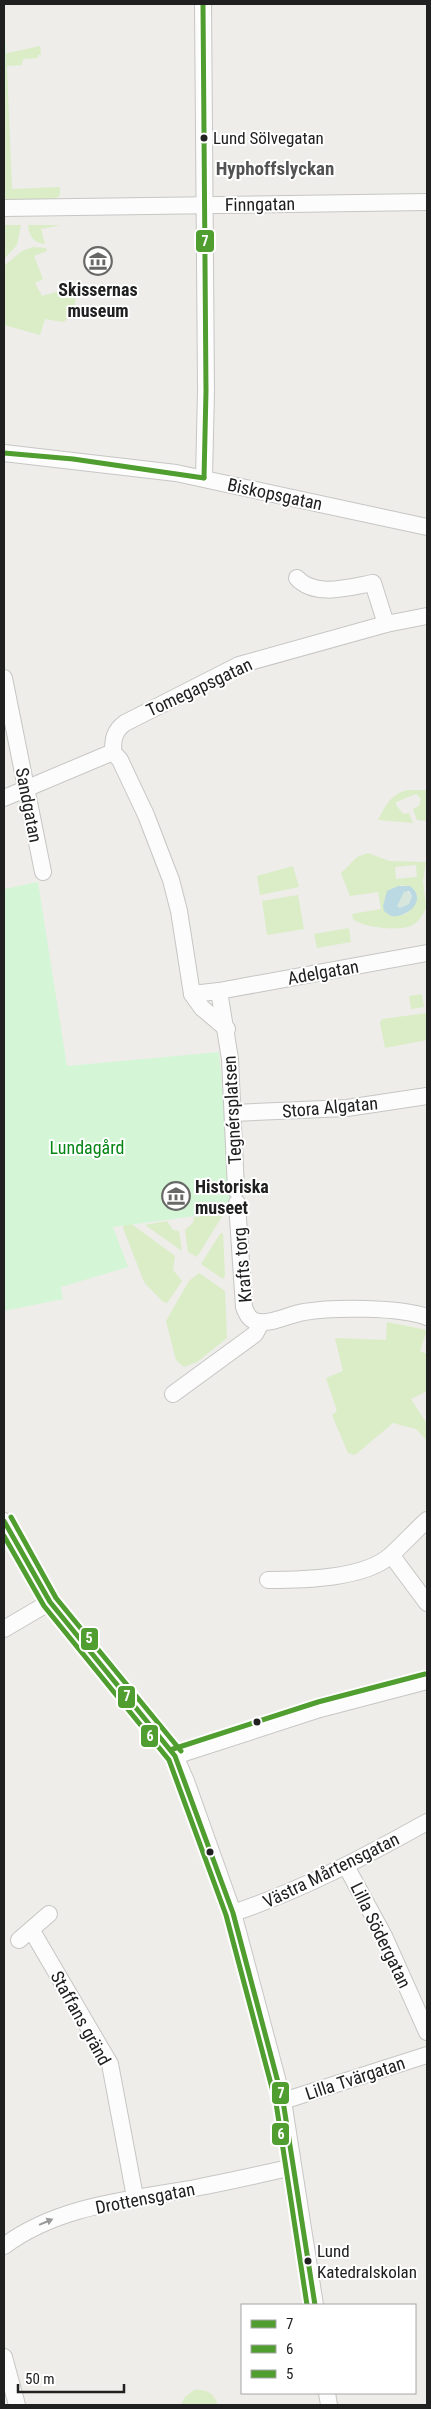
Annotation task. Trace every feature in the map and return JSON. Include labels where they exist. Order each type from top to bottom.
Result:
[{"type":"street","points":[[203,4],[206,382],[204,478]]},
{"type":"street","name":"Finngatan","points":[[4,208],[427,202]]},
{"type":"street","name":"Biskopsgatan","points":[[4,453],[82,461],[204,478],[282,497],[427,527]]},
{"type":"street","points":[[297,578],[303,585],[313,590],[373,583],[386,624]]},
{"type":"street","name":"Tomegapsgatan","points":[[113,752],[114,737],[117,729],[125,723],[239,665],[386,624],[427,616]]},
{"type":"street","name":"Sandgatan","points":[[4,678],[43,872]]},
{"type":"street","points":[[4,798],[113,752],[120,760],[146,815],[171,880],[179,912],[192,994]]},
{"type":"street","name":"Adelgatan","points":[[192,994],[219,991],[427,953]]},
{"type":"street","name":"Tegnérsplatsen","points":[[219,991],[227,1030],[233,1113],[236,1197]]},
{"type":"street","name":"Tegnérsplatsen","points":[[192,994],[202,1008],[227,1030]]},
{"type":"street","name":"Stora Algatan","points":[[233,1113],[347,1108],[427,1096]]},
{"type":"street","name":"Krafts torg","points":[[173,1394],[255,1334],[261,1323],[254,1321],[248,1316],[244,1307],[236,1197]]},
{"type":"street","points":[[261,1323],[304,1312],[340,1308],[427,1317]]},
{"type":"street","points":[[268,1580],[297,1579],[354,1572],[374,1566],[393,1554],[427,1520]]},
{"type":"street","points":[[4,1522],[50,1602],[175,1756],[186,1781],[233,1913],[283,2101],[315,2304]]},
{"type":"street","points":[[393,1554],[395,1560],[427,1603]]},
{"type":"street","points":[[4,1629],[50,1602]]},
{"type":"street","points":[[175,1756],[320,1709],[427,1681]]},
{"type":"street","name":"Västra Mårtensgatan","points":[[233,1913],[300,1888],[346,1866],[427,1822]]},
{"type":"street","name":"Lilla Södergatan","points":[[346,1866],[384,1936],[427,2032]]},
{"type":"street","name":"Staffans gränd","points":[[49,1914],[26,1935],[110,2064],[135,2197]]},
{"type":"street","name":"Lilla Tvärgatan","points":[[283,2101],[427,2055]]},
{"type":"street","name":"Drottensgatan","points":[[4,2246],[37,2225],[64,2214],[135,2197],[200,2187],[294,2166]]},
{"type":"street","points":[[4,2357],[17,2405]]},
{"type":"green space","points":[[4,36],[6,47],[4,203]]},
{"type":"green space","points":[[40,46],[41,55],[38,55],[38,58],[23,59],[22,65],[7,66],[12,189],[60,187],[60,195],[55,199],[4,201],[4,54]]},
{"type":"green space","points":[[4,225],[21,225],[17,245],[4,259]]},
{"type":"green space","points":[[28,225],[61,225],[41,229],[45,244],[37,242],[32,238]]},
{"type":"green space","points":[[33,247],[46,248],[47,251],[34,256],[43,279],[35,283],[42,296],[63,290],[76,290],[75,305],[71,317],[63,322],[45,319],[40,335],[4,325],[4,266],[22,251]]},
{"type":"green space","points":[[407,790],[427,790],[427,821],[417,820],[413,809],[419,806],[421,799],[416,794],[396,802],[396,805],[403,814],[409,813],[413,823],[378,820],[392,798]]},
{"type":"green space","points":[[368,853],[389,861],[426,862],[423,881],[426,907],[416,923],[405,928],[390,928],[365,925],[353,919],[352,914],[381,909],[378,892],[350,896],[341,873],[357,857]],"holes":[[[416,865],[417,877],[396,879],[395,867]],[[402,885],[413,888],[416,903],[406,914],[396,916],[384,901],[388,893]]]},
{"type":"green space","points":[[293,866],[299,887],[260,895],[257,876]]},
{"type":"green space","name":"Lundagård","points":[[38,882],[67,1066],[219,1052],[233,1211],[113,1227],[128,1267],[61,1287],[63,1299],[4,1311],[4,889]]},
{"type":"green space","points":[[298,895],[304,929],[267,935],[262,901]]},
{"type":"green space","points":[[349,928],[351,942],[317,948],[314,934]]},
{"type":"green space","points":[[422,994],[424,1007],[411,1009],[409,996]]},
{"type":"green space","points":[[427,1013],[427,1040],[385,1048],[380,1023],[382,1019]]},
{"type":"green space","points":[[222,1214],[197,1257],[188,1252],[185,1230],[193,1223],[194,1217]]},
{"type":"green space","points":[[167,1221],[173,1230],[179,1231],[182,1251],[145,1225]]},
{"type":"green space","points":[[130,1223],[175,1256],[173,1270],[182,1281],[167,1303],[163,1302],[144,1282],[123,1228],[124,1224]]},
{"type":"green space","points":[[223,1233],[225,1275],[223,1279],[201,1264],[220,1234]]},
{"type":"green space","points":[[199,1273],[225,1291],[227,1338],[197,1362],[184,1367],[176,1360],[166,1321],[189,1281]]},
{"type":"green space","points":[[387,1322],[427,1330],[420,1351],[427,1354],[427,1391],[411,1399],[427,1424],[427,1441],[416,1429],[393,1423],[355,1455],[348,1453],[332,1415],[337,1411],[326,1378],[343,1371],[335,1338],[386,1340]]},
{"type":"green space","points":[[194,2390],[202,2390],[209,2393],[214,2397],[218,2405],[181,2405],[185,2397]]},
{"type":"shaded area","points":[[407,891],[412,896],[409,904],[401,908],[397,906],[401,894]]},
{"type":"water","points":[[398,886],[410,886],[415,891],[417,897],[414,907],[404,914],[391,916],[384,911],[383,906],[387,891]],"holes":[[[409,891],[412,896],[409,904],[400,908],[397,906],[404,892]]]},
{"type":"transit line","name":"7","points":[[203,4],[206,391],[204,478]]},
{"type":"transit line","name":"7","points":[[4,453],[73,459],[204,478]]},
{"type":"transit line","name":"5","points":[[11,1517],[56,1598],[181,1751]]},
{"type":"transit line","name":"7","points":[[4,1521],[50,1602],[175,1756],[233,1913],[283,2101],[315,2304]]},
{"type":"transit line","name":"6","points":[[4,1536],[44,1606],[169,1760],[226,1915],[276,2103],[307,2304]]},
{"type":"transit line","name":"5","points":[[173,1749],[318,1702],[425,1674]]},
{"type":"place","name":"Lund Sölvegatan","points":[[204,138]]},
{"type":"place","name":"Skissernas museum","points":[[98,261]]},
{"type":"place","name":"Historiska museet","points":[[176,1196]]},
{"type":"place","name":"Lund Katedralskolan","points":[[308,2261]]},
{"type":"district","name":"Hyphoffslyckan","points":[[275,168]]}]
